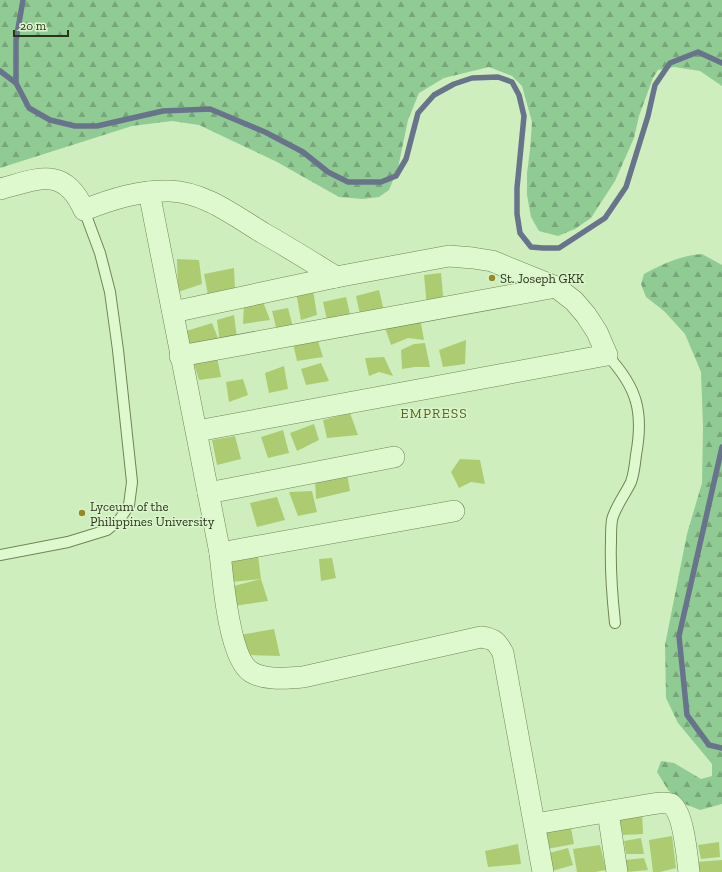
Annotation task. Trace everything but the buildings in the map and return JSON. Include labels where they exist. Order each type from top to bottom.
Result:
[{"type":"street","points":[[0,189],[46,178],[56,179],[66,184],[74,192],[80,199],[84,210],[122,197],[149,192],[171,191],[195,196],[217,205],[336,277]]},
{"type":"street","points":[[149,192],[173,312],[180,356],[197,431],[220,553],[225,598],[238,656],[244,666],[252,672],[264,677],[302,677],[481,637],[491,638],[498,644],[503,653],[543,872]]},
{"type":"street","points":[[173,312],[336,277],[449,256],[474,258],[492,262],[556,287],[574,301],[586,315],[597,332],[608,355],[197,431]]},
{"type":"street","points":[[180,356],[556,287]]},
{"type":"street","points":[[208,493],[394,457]]},
{"type":"street","points":[[220,553],[454,511]]},
{"type":"street","points":[[535,824],[652,804],[670,804],[677,811],[680,820],[689,872]]},
{"type":"street","points":[[608,812],[617,872]]},
{"type":"lane","points":[[0,555],[68,542],[107,530],[120,519],[129,505],[132,482],[118,350],[111,300],[100,253],[84,210]]},
{"type":"lane","points":[[608,355],[621,370],[632,389],[637,402],[640,418],[638,445],[632,480],[612,519],[610,558],[615,623]]},
{"type":"green space","points":[[0,0],[722,0],[722,86],[700,71],[674,67],[658,70],[653,78],[639,116],[634,138],[615,181],[591,218],[575,229],[558,236],[539,231],[531,217],[527,195],[527,173],[532,122],[522,86],[512,76],[489,67],[444,78],[419,93],[408,120],[398,168],[389,190],[379,197],[363,199],[339,197],[277,162],[199,125],[172,121],[132,126],[0,168]]},
{"type":"green space","points":[[702,254],[722,265],[722,804],[700,810],[685,804],[668,790],[657,772],[661,761],[674,763],[701,779],[712,776],[712,764],[678,723],[666,698],[665,645],[687,534],[702,483],[703,427],[701,372],[685,334],[664,311],[646,297],[641,284],[644,274],[658,267],[679,258]]},
{"type":"waterway","points":[[23,0],[16,40],[16,83],[29,108],[50,120],[75,126],[97,126],[163,111],[210,109],[265,132],[303,152],[328,172],[348,182],[381,182],[396,176],[406,159],[418,113],[434,95],[454,84],[472,78],[498,77],[512,82],[519,95],[524,116],[517,188],[517,214],[520,233],[531,247],[559,248],[605,218],[626,187],[648,116],[655,85],[670,63],[698,52],[722,63]]},
{"type":"waterway","points":[[0,71],[16,83]]},
{"type":"waterway","points":[[722,447],[679,636],[687,715],[709,745],[722,748]]},
{"type":"place","name":"St. Joseph GKK","points":[[492,278]]},
{"type":"place","name":"Lyceum of the Philippines University","points":[[82,513]]},
{"type":"district","name":"EMPRESS","points":[[434,413]]}]
